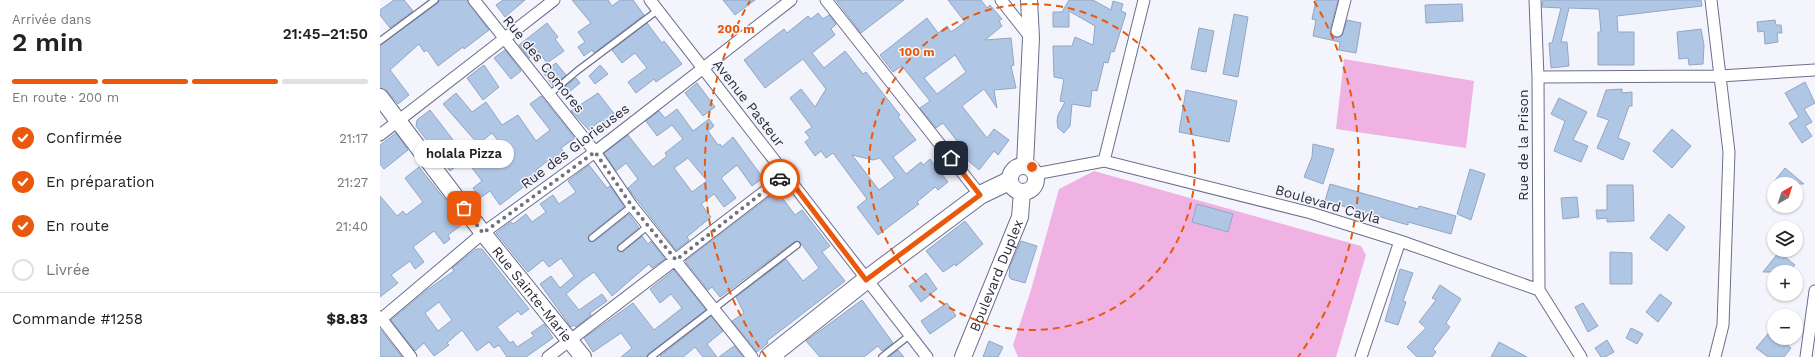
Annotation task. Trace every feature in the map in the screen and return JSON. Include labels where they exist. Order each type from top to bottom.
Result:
[{"type":"main road","points":[[769,357],[866,280],[980,195],[1015,186],[1030,190],[1034,187],[1036,178],[1030,170],[1031,38],[1029,0]]},
{"type":"main road","name":"Rue Sainte-Marie","points":[[380,97],[483,233],[583,357]]},
{"type":"main road","points":[[1015,186],[1009,176],[1013,169],[1030,170]]},
{"type":"main road","name":"Boulevard Duplex","points":[[963,357],[1020,217],[1015,186]]},
{"type":"street","name":"Rue des Comores","points":[[474,0],[504,40],[550,94],[595,152],[632,206],[752,357]]},
{"type":"street","points":[[380,135],[554,0]]},
{"type":"street","name":"Avenue Pasteur","points":[[650,0],[926,357]]},
{"type":"street","name":"Rue des Glorieuses","points":[[380,319],[483,233],[595,152],[791,0]]},
{"type":"street","points":[[826,0],[980,195]]},
{"type":"street","points":[[1001,0],[1031,38]]},
{"type":"street","points":[[1030,170],[1104,161],[1144,0]]},
{"type":"street","points":[[1337,31],[1345,0]]},
{"type":"street","name":"Rue de la Prison","points":[[1535,0],[1538,77],[1539,290]]},
{"type":"street","points":[[1711,0],[1729,152],[1723,325],[1715,357]]},
{"type":"street","points":[[1538,77],[1720,76],[1815,70]]},
{"type":"street","name":"Boulevard Cayla","points":[[1104,161],[1312,213],[1400,241],[1539,290]]},
{"type":"street","points":[[548,357],[571,341],[786,175]]},
{"type":"street","points":[[1362,357],[1400,241]]},
{"type":"street","points":[[1539,290],[1581,357]]},
{"type":"street","points":[[1806,357],[1815,291]]},
{"type":"street","points":[[380,319],[411,357]]},
{"type":"lane","points":[[380,41],[435,0]]},
{"type":"lane","points":[[550,94],[577,71],[658,10]]},
{"type":"lane","points":[[592,238],[632,206]]},
{"type":"lane","points":[[621,248],[648,226]]},
{"type":"lane","points":[[651,357],[797,245]]},
{"type":"lane","points":[[882,357],[910,335]]},
{"type":"shaded area","points":[[1344,59],[1474,81],[1466,148],[1336,129]]},
{"type":"shaded area","points":[[1094,171],[1361,246],[1366,255],[1336,357],[1018,357],[1013,345],[1031,290],[1059,189]]},
{"type":"building","points":[[394,0],[404,0],[413,11],[390,28],[380,15],[380,10]]},
{"type":"building","points":[[440,0],[467,0],[489,30],[438,66],[427,50],[424,52],[419,44],[390,70],[409,95],[398,104],[387,91],[380,88],[380,45]]},
{"type":"building","points":[[503,0],[525,0],[505,17],[496,5]]},
{"type":"building","points":[[572,0],[608,0],[612,6],[620,0],[633,0],[644,15],[594,53],[592,50],[584,56],[578,47],[585,42],[578,32],[591,23]]},
{"type":"building","points":[[723,0],[755,0],[735,15]]},
{"type":"building","points":[[836,0],[904,0],[861,33]]},
{"type":"building","points":[[948,0],[981,0],[987,8],[990,5],[1002,19],[999,21],[1002,26],[985,40],[1011,38],[1014,65],[1011,66],[1016,88],[994,90],[997,108],[984,89],[962,106],[987,138],[994,129],[1009,140],[998,155],[994,151],[979,170],[965,158],[968,155],[943,123],[936,128],[920,108],[930,101],[902,66],[893,72],[880,55],[927,18],[938,33],[947,26],[951,32],[965,22]],"holes":[[[955,55],[966,72],[937,94],[924,78]]]},
{"type":"building","points":[[1069,0],[1093,0],[1111,10],[1113,1],[1123,4],[1121,11],[1126,13],[1114,52],[1111,51],[1108,63],[1104,62],[1097,91],[1092,90],[1090,107],[1072,104],[1070,126],[1064,133],[1058,128],[1057,121],[1058,115],[1065,102],[1060,101],[1064,79],[1054,77],[1053,46],[1072,46],[1075,37],[1093,45],[1095,26],[1069,11],[1069,27],[1053,27],[1053,12],[1062,12]]},
{"type":"building","points":[[1316,0],[1338,0],[1330,30],[1332,36],[1335,38],[1342,36],[1347,20],[1361,23],[1356,53],[1339,50],[1340,42],[1313,36],[1316,20],[1312,19]]},
{"type":"building","points":[[1543,0],[1701,0],[1702,6],[1617,16],[1618,32],[1634,32],[1634,65],[1598,65],[1598,32],[1601,32],[1599,9],[1569,8],[1561,42],[1567,42],[1569,66],[1551,68],[1549,43],[1552,43],[1561,8],[1542,7]]},
{"type":"building","points":[[1462,4],[1463,21],[1426,23],[1425,5]]},
{"type":"building","points":[[818,13],[823,19],[829,15],[836,24],[831,29],[835,35],[812,53],[824,68],[845,51],[863,74],[866,72],[900,115],[898,117],[916,140],[893,157],[906,174],[921,162],[923,165],[930,159],[948,182],[938,190],[935,187],[917,202],[919,204],[878,235],[857,207],[867,199],[833,153],[826,158],[821,151],[815,156],[805,142],[810,138],[805,132],[812,127],[790,98],[801,89],[815,107],[826,89],[803,59],[765,88],[744,60],[784,29],[787,33],[808,16],[811,19]],"holes":[[[852,155],[873,160],[880,158],[895,178],[879,190]]]},
{"type":"building","points":[[1234,14],[1248,17],[1238,77],[1223,74]]},
{"type":"building","points":[[1775,20],[1776,25],[1781,25],[1782,33],[1777,33],[1778,42],[1765,44],[1764,31],[1758,32],[1757,22]]},
{"type":"building","points":[[547,23],[558,37],[555,39],[564,51],[547,63],[538,51],[529,58],[519,45]]},
{"type":"building","points":[[647,23],[662,43],[664,41],[682,64],[656,82],[654,79],[636,93],[628,82],[647,68],[635,53],[622,63],[612,50]]},
{"type":"building","points":[[1199,28],[1214,31],[1206,72],[1191,69]]},
{"type":"building","points":[[1701,29],[1704,45],[1703,64],[1689,65],[1688,58],[1679,59],[1677,32]]},
{"type":"building","points":[[505,50],[521,71],[511,79],[494,58]]},
{"type":"building","points":[[556,63],[566,75],[553,86],[543,72]]},
{"type":"building","points":[[484,65],[499,87],[483,100],[467,78]]},
{"type":"building","points":[[600,65],[608,74],[595,84],[589,76]]},
{"type":"building","points":[[576,78],[580,83],[569,92],[565,87]]},
{"type":"building","points":[[1805,82],[1815,103],[1804,109],[1812,122],[1805,126],[1812,136],[1802,143],[1789,123],[1799,117],[1785,93]]},
{"type":"building","points":[[697,83],[715,107],[703,116],[685,93]]},
{"type":"building","points":[[1622,89],[1622,93],[1632,92],[1632,106],[1629,106],[1618,138],[1630,143],[1623,160],[1597,148],[1609,120],[1597,116],[1606,90]]},
{"type":"building","points":[[1186,90],[1237,101],[1229,142],[1179,132]]},
{"type":"building","points":[[456,93],[472,112],[486,102],[502,125],[518,115],[536,141],[550,130],[530,104],[541,96],[575,138],[561,148],[566,156],[554,165],[550,159],[536,170],[539,175],[500,205],[490,191],[480,198],[473,188],[482,181],[466,160],[482,148],[493,162],[507,152],[492,133],[478,144],[443,104]]},
{"type":"building","points":[[598,93],[615,115],[603,124],[600,121],[589,130],[571,111]]},
{"type":"building","points":[[1559,98],[1587,112],[1573,140],[1588,146],[1581,162],[1554,151],[1565,121],[1551,114]]},
{"type":"building","points":[[677,109],[693,131],[709,119],[714,126],[708,131],[718,145],[720,144],[722,147],[733,137],[763,178],[752,186],[737,165],[721,178],[736,198],[724,207],[714,194],[701,204],[711,217],[687,237],[689,240],[676,250],[628,188],[638,179],[626,163],[616,171],[604,153],[628,135],[653,167],[667,156],[665,153],[683,139],[672,125],[657,136],[646,121],[659,111],[665,118]],"holes":[[[688,158],[707,181],[692,192],[674,168]]]},
{"type":"building","points":[[430,110],[467,158],[450,171],[416,126],[417,120]]},
{"type":"building","points":[[1672,129],[1691,146],[1672,168],[1653,151]]},
{"type":"building","points":[[396,133],[408,150],[384,169],[380,164],[380,145]]},
{"type":"building","points":[[1313,144],[1334,149],[1323,184],[1304,177],[1312,157]]},
{"type":"building","points":[[589,165],[607,188],[610,186],[624,207],[589,235],[589,241],[595,241],[629,214],[639,228],[618,245],[618,250],[623,252],[642,236],[648,244],[651,241],[665,259],[652,268],[649,264],[612,296],[594,272],[566,294],[579,310],[602,294],[607,301],[590,313],[591,315],[576,327],[574,325],[571,327],[540,284],[551,276],[560,288],[574,276],[561,258],[549,267],[543,260],[528,272],[496,233],[511,222],[513,224],[526,214],[532,222],[546,212],[540,204],[553,195],[559,204],[576,192],[568,181]]},
{"type":"building","points":[[419,167],[464,223],[448,235],[450,239],[444,244],[434,231],[413,247],[424,262],[415,269],[410,261],[391,275],[398,283],[380,297],[380,196],[397,216],[403,211],[406,215],[423,202],[405,178]]},
{"type":"building","points":[[1785,168],[1796,177],[1778,177]]},
{"type":"building","points":[[1470,169],[1485,174],[1471,220],[1457,214]]},
{"type":"building","points":[[1330,184],[1418,209],[1419,206],[1456,216],[1451,234],[1408,222],[1408,225],[1325,201]]},
{"type":"building","points":[[1607,185],[1633,185],[1634,221],[1607,222],[1607,218],[1597,219],[1596,210],[1607,210]]},
{"type":"building","points":[[777,191],[795,215],[802,210],[830,246],[822,252],[845,281],[767,341],[768,343],[757,352],[732,321],[744,313],[736,297],[786,259],[803,281],[819,268],[800,242],[794,242],[720,297],[712,287],[708,290],[685,261]]},
{"type":"building","points":[[1577,197],[1579,217],[1563,219],[1561,198]]},
{"type":"building","points":[[1197,204],[1233,214],[1228,232],[1192,222]]},
{"type":"building","points":[[1669,214],[1685,227],[1667,251],[1650,238]]},
{"type":"building","points":[[965,221],[983,244],[956,266],[955,264],[943,272],[926,251]]},
{"type":"building","points":[[1021,241],[1037,246],[1025,283],[1011,279],[1009,276],[1010,266]]},
{"type":"building","points":[[476,249],[482,249],[529,309],[521,315],[518,311],[497,327],[510,343],[513,341],[517,347],[534,336],[531,333],[544,324],[553,338],[526,357],[507,357],[499,345],[494,348],[489,342],[477,351],[462,330],[447,343],[449,345],[434,356],[424,343],[415,351],[391,320],[427,290],[454,271],[452,268]],"holes":[[[439,302],[452,320],[438,331],[425,313]]]},
{"type":"building","points":[[1610,252],[1632,253],[1632,284],[1610,284]]},
{"type":"building","points":[[1775,257],[1785,257],[1795,265],[1769,265]]},
{"type":"building","points":[[1400,269],[1413,273],[1403,301],[1406,302],[1398,325],[1385,321]]},
{"type":"building","points":[[674,270],[706,310],[648,354],[647,357],[621,357],[632,348],[621,333],[593,352],[584,338],[633,303],[654,330],[682,308],[671,294],[660,303],[650,289]]},
{"type":"building","points":[[926,273],[937,289],[921,302],[909,286]]},
{"type":"building","points":[[1440,285],[1461,299],[1446,323],[1450,327],[1433,349],[1436,352],[1432,357],[1417,357],[1407,347],[1426,328],[1419,322],[1436,300],[1432,298]]},
{"type":"building","points":[[1660,294],[1672,303],[1658,322],[1646,312]]},
{"type":"building","points":[[862,300],[893,343],[882,351],[878,346],[864,357],[820,357],[806,341]]},
{"type":"building","points":[[947,303],[956,316],[930,334],[921,321]]},
{"type":"building","points":[[1583,303],[1598,326],[1588,332],[1575,307]]},
{"type":"building","points":[[711,316],[723,331],[707,344],[717,357],[703,357],[695,347],[683,357],[660,356]]},
{"type":"building","points":[[1631,328],[1643,334],[1637,344],[1626,338]]},
{"type":"building","points":[[380,329],[402,357],[380,357]]},
{"type":"building","points":[[1767,335],[1767,345],[1788,345],[1791,348],[1784,357],[1768,357],[1756,348]]},
{"type":"building","points":[[1607,340],[1614,352],[1605,357],[1601,357],[1595,348]]},
{"type":"building","points":[[989,341],[1003,347],[998,357],[983,357]]},
{"type":"building","points":[[1499,342],[1527,357],[1491,357]]},
{"type":"building","points":[[734,346],[743,357],[719,357]]},
{"type":"building","points":[[898,350],[904,357],[889,357]]},
{"type":"way so far","points":[[464,208],[483,233],[595,152],[632,206],[676,260],[780,179]]},
{"type":"place","name":"holala Pizza","points":[[464,208]]},
{"type":"route","points":[[780,179],[786,175],[866,280],[980,195],[951,158]]}]
